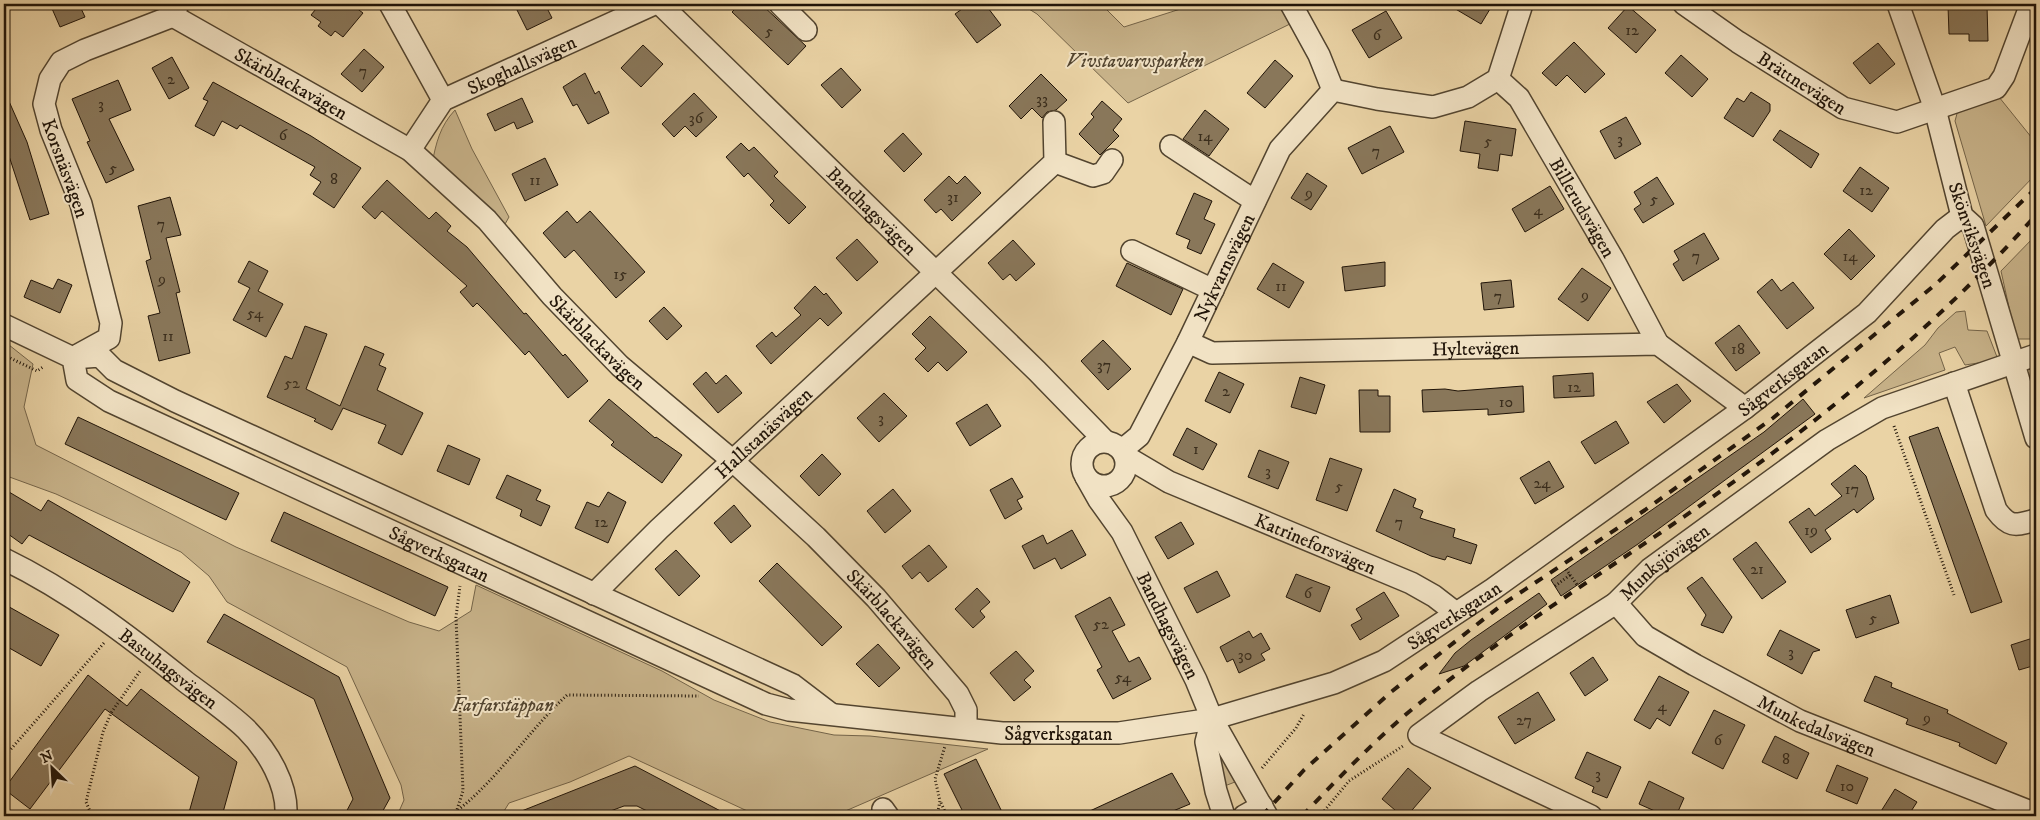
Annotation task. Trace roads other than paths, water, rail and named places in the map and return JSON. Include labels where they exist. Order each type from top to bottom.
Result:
[{"type":"street","points":[[390,4],[443,100]]},
{"type":"street","name":"Skoghallsvägen","points":[[410,150],[443,100],[654,4]]},
{"type":"street","name":"Bandhagsvägen","points":[[660,4],[1083,420],[1117,449],[1126,470],[1120,479],[1122,532]]},
{"type":"street","points":[[780,4],[806,30]]},
{"type":"street","points":[[1291,4],[1320,55],[1333,90],[1433,107],[1468,97],[1498,79],[1522,4]]},
{"type":"street","name":"Brättnevägen","points":[[1684,4],[1738,42],[1843,108],[1897,122],[1935,109]]},
{"type":"street","name":"Skönviksvägen","points":[[1898,4],[1935,109],[1962,216],[1973,226],[2036,438]]},
{"type":"street","points":[[1935,109],[1996,88],[2004,76],[2030,4]]},
{"type":"street","name":"Skärblackavägen","points":[[176,10],[410,150],[487,220],[552,296],[620,366],[733,461],[816,537],[888,612],[958,694],[966,710],[958,728]]},
{"type":"street","name":"Korsnäsvägen","points":[[73,358],[109,338],[111,322],[81,204],[50,130],[44,104],[50,79],[61,62],[176,10]]},
{"type":"street","name":"Billerudsvägen","points":[[1498,79],[1519,98],[1613,259],[1658,344]]},
{"type":"street","name":"Nykvarnsvägen","points":[[1117,449],[1139,436],[1188,342],[1280,149],[1333,90]]},
{"type":"street","points":[[1054,122],[1055,162],[1093,176],[1103,172],[1112,160]]},
{"type":"street","points":[[1171,146],[1255,201]]},
{"type":"street","name":"Hallstanäsvägen","points":[[594,594],[659,529],[1055,162]]},
{"type":"street","name":"Sågverksgatan","points":[[73,358],[77,380],[109,401],[766,704],[789,710],[1002,733],[1119,733],[1212,719],[1334,683],[1384,661],[1456,614],[1745,408],[1867,313],[1945,229],[1962,216]]},
{"type":"street","points":[[1132,251],[1213,290]]},
{"type":"street","name":"Sågverksgatan","points":[[4,325],[73,358],[100,356],[114,370],[175,400],[793,685],[831,714]]},
{"type":"street","name":"Hyltevägen","points":[[1188,342],[1212,353],[1658,344]]},
{"type":"street","points":[[1658,344],[1745,408]]},
{"type":"street","name":"Munksjövägen","points":[[1591,816],[1419,735],[1479,691],[1616,603],[1650,569],[1826,440],[1887,406],[2036,355]]},
{"type":"street","points":[[1954,383],[1996,510],[2004,520],[2014,525],[2036,520]]},
{"type":"street","name":"Bandhagsvägen","points":[[1083,420],[1083,471],[1099,500],[1122,532],[1196,680],[1212,719],[1247,780],[1257,813]]},
{"type":"street","points":[[1084,454],[1092,445],[1117,449]]},
{"type":"street","name":"Katrineforsvägen","points":[[1117,449],[1169,482],[1411,583],[1434,596],[1456,614]]},
{"type":"street","points":[[1086,477],[1092,483],[1105,486],[1120,479]]},
{"type":"street","name":"Katrineforsvägen","points":[[1120,479],[1169,482]]},
{"type":"street","name":"Bastuhagsvägen","points":[[4,559],[39,576],[117,628],[246,729],[279,776],[287,803],[286,816]]},
{"type":"street","name":"Munkedalsvägen","points":[[1616,603],[1646,636],[1695,665],[1800,721],[2036,814]]},
{"type":"street","points":[[1212,719],[1206,742],[1216,791],[1224,816]]},
{"type":"railway","points":[[1262,816],[1304,770],[1391,692],[1503,604],[1645,510],[1773,418],[1936,284],[2036,188]]},
{"type":"railway","points":[[1302,816],[1378,740],[1404,716],[1448,681],[1493,647],[1725,488],[1841,400],[1942,311],[2006,248],[2036,215]]},
{"type":"park label","name":"Vivstavarvsparken","points":[[1135,60]]},
{"type":"park label","name":"Farfarstäppan","points":[[503,704]]}]
